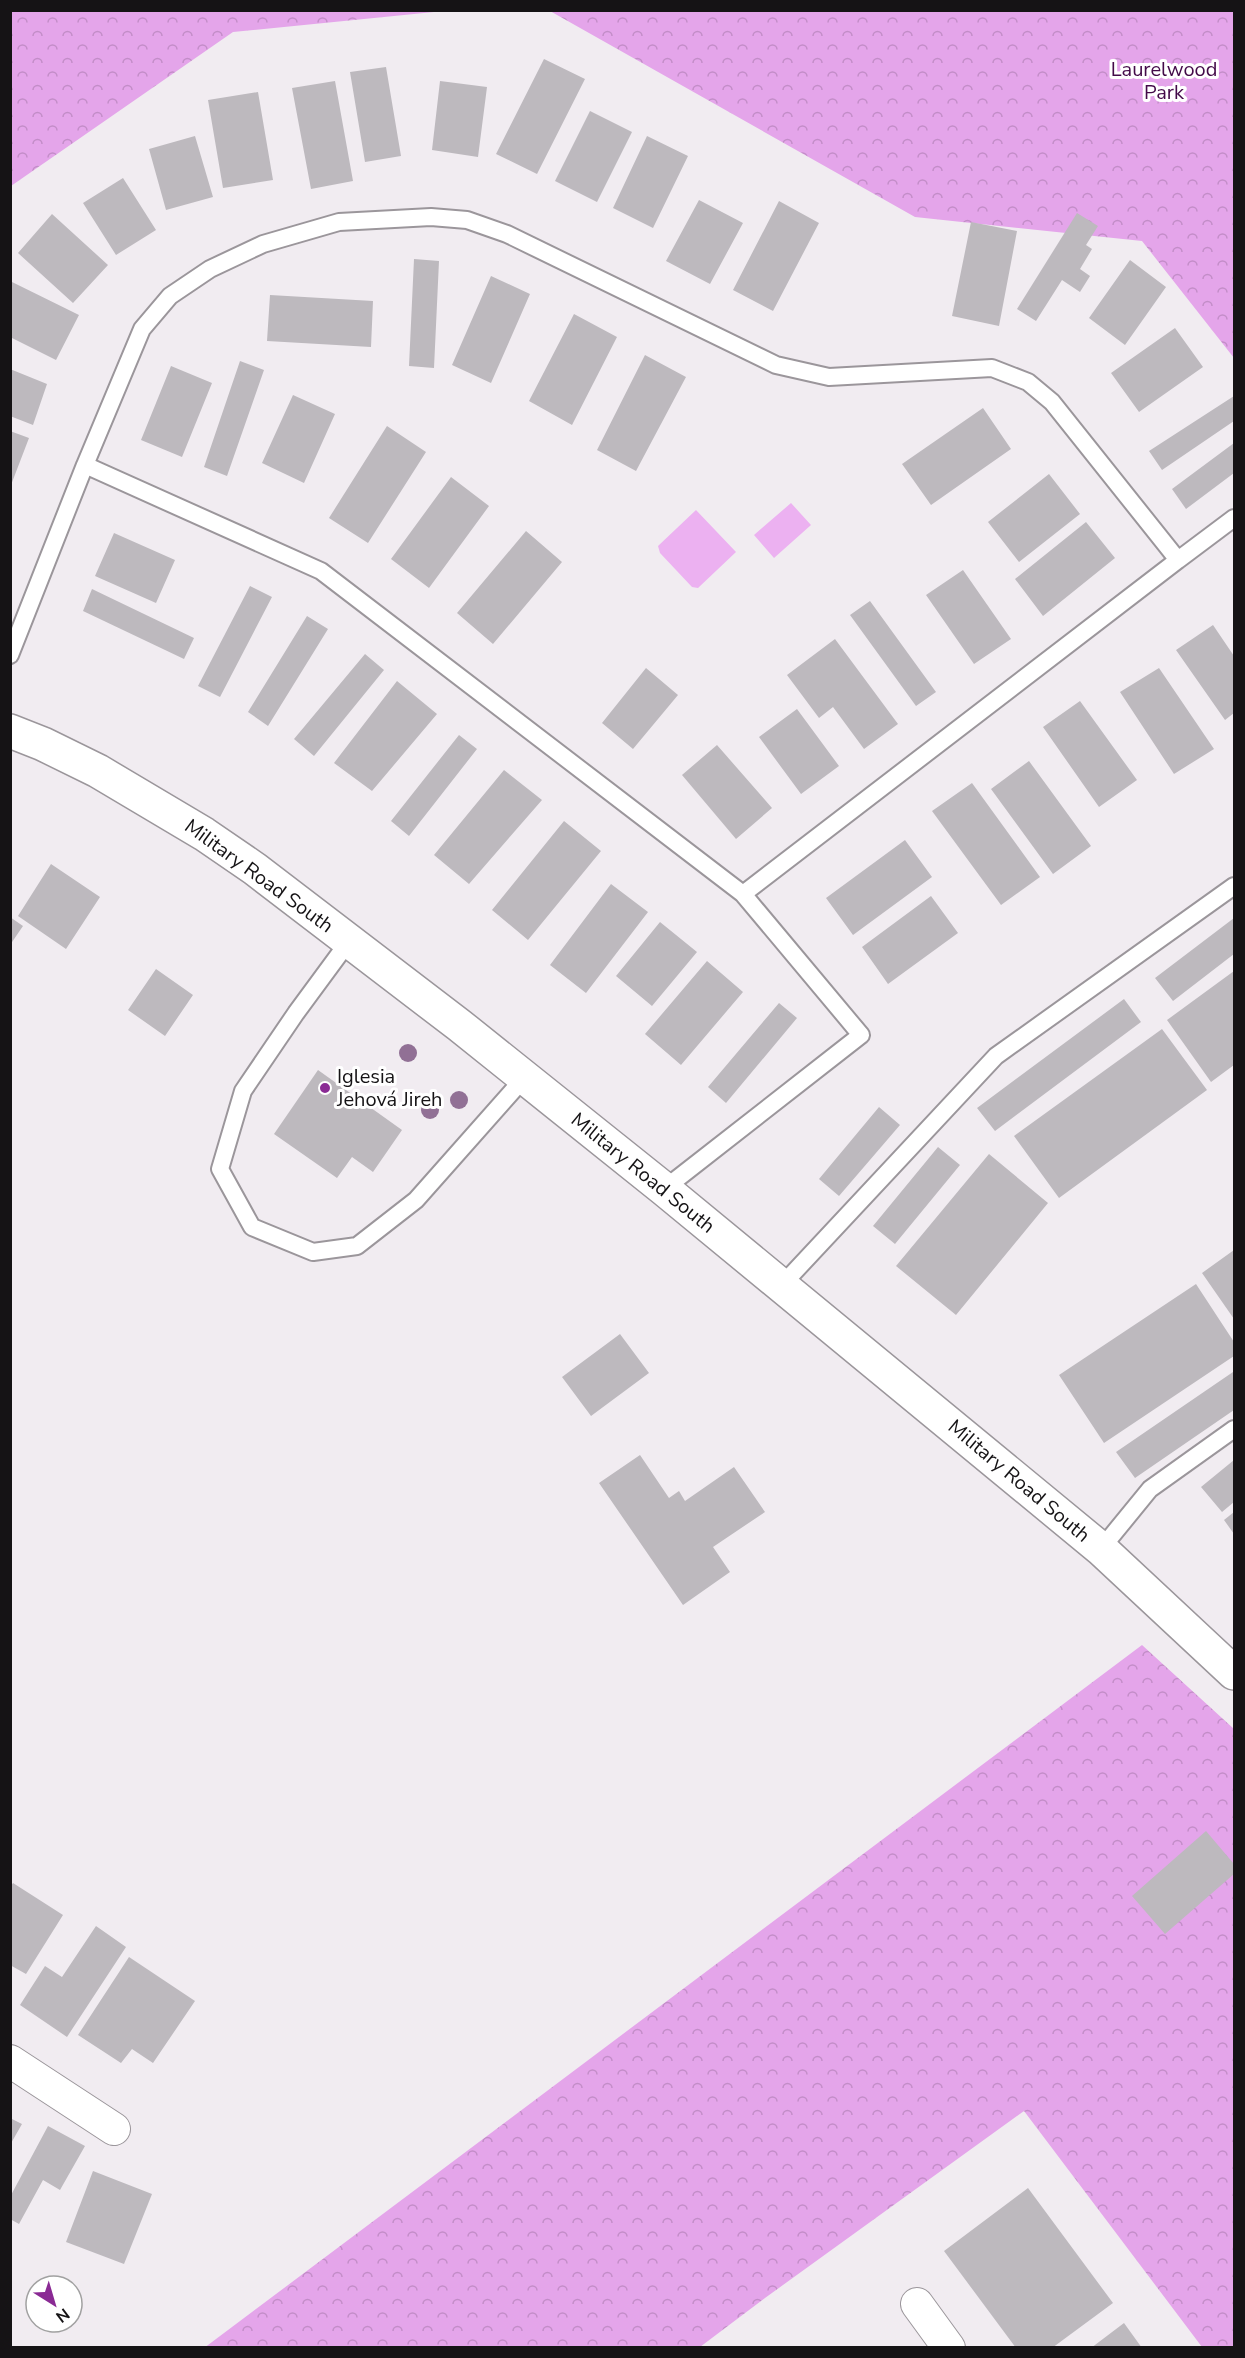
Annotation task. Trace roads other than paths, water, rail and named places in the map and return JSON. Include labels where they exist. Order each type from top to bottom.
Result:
[{"type":"main road","name":"Military Road South","points":[[10,731],[43,744],[98,771],[204,834],[349,941],[525,1077],[782,1285],[1101,1550],[1234,1673]]},
{"type":"street","points":[[10,2061],[114,2129]]},
{"type":"street","points":[[917,2304],[949,2348]]},
{"type":"lane","points":[[10,655],[142,329],[170,296],[210,269],[263,244],[339,222],[443,218],[467,220],[507,234],[776,365],[829,377],[992,368],[1028,382],[1052,402],[1178,560]]},
{"type":"lane","points":[[85,465],[321,571],[743,894],[861,1035],[664,1189]]},
{"type":"lane","points":[[743,894],[1234,518]]},
{"type":"lane","points":[[782,1285],[996,1056],[1234,886]]},
{"type":"lane","points":[[349,941],[243,1091],[220,1170],[252,1227],[313,1252],[357,1246],[416,1200],[525,1077]]},
{"type":"lane","points":[[1101,1550],[1150,1489],[1234,1429]]},
{"type":"place","name":"Iglesia Jehová Jireh","points":[[325,1088]]},
{"type":"park label","name":"Laurelwood Park","points":[[1164,80]]}]
